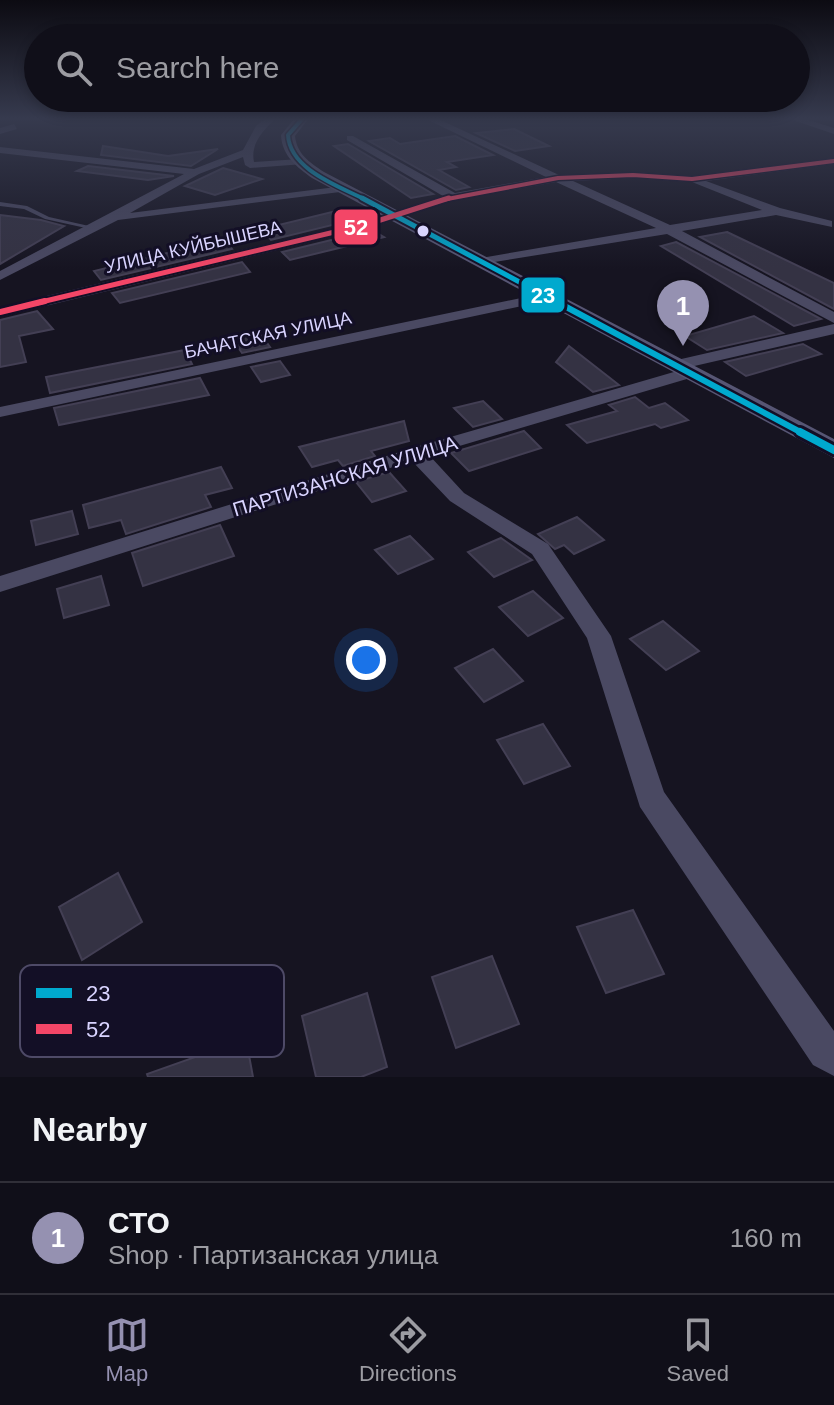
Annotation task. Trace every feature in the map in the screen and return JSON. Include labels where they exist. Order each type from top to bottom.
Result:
[{"type":"main road","points":[[310,168],[834,450]]},
{"type":"street","points":[[162,168],[195,172]]},
{"type":"street","points":[[0,276],[205,168]]},
{"type":"street","points":[[403,168],[453,197]]},
{"type":"street","points":[[537,168],[670,230],[834,318]]},
{"type":"street","points":[[692,179],[777,168]]},
{"type":"street","name":"УЛИЦА КУЙБЫШЕВА","points":[[0,312],[393,215],[453,197],[558,178],[633,175],[692,179]]},
{"type":"street","points":[[692,179],[776,211],[828,224]]},
{"type":"street","points":[[110,220],[344,189]]},
{"type":"street","points":[[481,262],[776,211]]},
{"type":"street","name":"БАЧАТСКАЯ УЛИЦА","points":[[0,412],[545,297]]},
{"type":"street","name":"ПАРТИЗАНСКАЯ УЛИЦА","points":[[0,584],[684,369],[834,329]]},
{"type":"street","points":[[416,453],[457,497],[540,549],[599,636],[651,798],[826,1052],[834,1057]]},
{"type":"lane","points":[[0,204],[25,207],[47,218],[95,228]]},
{"type":"building","points":[[107,168],[174,176],[148,180],[77,171]]},
{"type":"building","points":[[222,168],[262,179],[215,195],[185,186]]},
{"type":"building","points":[[367,168],[389,168],[433,194],[411,198]]},
{"type":"building","points":[[417,168],[449,168],[439,170],[469,187],[456,190]]},
{"type":"building","points":[[336,211],[353,220],[271,240],[262,229]]},
{"type":"building","points":[[0,215],[41,220],[64,226],[0,264]]},
{"type":"building","points":[[372,230],[384,237],[290,260],[282,252]]},
{"type":"building","points":[[727,232],[834,283],[834,309],[700,237]]},
{"type":"building","points":[[224,239],[232,249],[101,280],[94,271]]},
{"type":"building","points":[[676,242],[821,319],[794,326],[661,246]]},
{"type":"building","points":[[242,262],[250,272],[120,303],[112,293]]},
{"type":"building","points":[[37,311],[53,329],[19,336],[26,362],[0,367],[0,320]]},
{"type":"building","points":[[754,316],[783,333],[707,350],[685,336]]},
{"type":"building","points":[[260,333],[270,347],[242,353],[232,339]]},
{"type":"building","points":[[803,344],[821,354],[746,376],[725,362]]},
{"type":"building","points":[[569,346],[619,385],[593,392],[556,362]]},
{"type":"building","points":[[185,350],[192,364],[50,393],[46,377]]},
{"type":"building","points":[[280,361],[290,375],[261,382],[251,367]]},
{"type":"building","points":[[200,378],[209,395],[59,425],[54,408]]},
{"type":"building","points":[[635,397],[649,408],[665,403],[688,420],[661,428],[655,424],[587,443],[567,425],[617,411],[609,405]]},
{"type":"building","points":[[483,401],[502,419],[473,427],[454,408]]},
{"type":"building","points":[[404,421],[409,441],[371,451],[375,456],[343,466],[338,460],[312,467],[299,447]]},
{"type":"building","points":[[524,431],[541,448],[469,471],[451,453]]},
{"type":"building","points":[[221,467],[232,488],[205,495],[211,507],[126,534],[121,520],[89,528],[83,505]]},
{"type":"building","points":[[389,472],[406,491],[372,502],[356,482]]},
{"type":"building","points":[[72,511],[78,534],[36,545],[31,521]]},
{"type":"building","points":[[577,517],[604,540],[574,554],[564,545],[555,549],[538,534]]},
{"type":"building","points":[[220,525],[234,556],[143,586],[132,553]]},
{"type":"building","points":[[410,536],[433,559],[398,574],[375,550]]},
{"type":"building","points":[[501,538],[532,560],[494,577],[468,552]]},
{"type":"building","points":[[101,576],[109,605],[64,618],[57,589]]},
{"type":"building","points":[[533,591],[563,618],[528,636],[499,607]]},
{"type":"building","points":[[663,621],[699,651],[666,670],[630,639]]},
{"type":"building","points":[[493,649],[523,681],[484,702],[455,668]]},
{"type":"building","points":[[543,724],[570,766],[524,784],[497,740]]},
{"type":"building","points":[[118,873],[142,922],[82,960],[59,907]]},
{"type":"building","points":[[633,910],[664,974],[606,993],[577,927]]},
{"type":"building","points":[[492,956],[519,1024],[456,1048],[432,977]]},
{"type":"building","points":[[367,993],[387,1067],[361,1077],[316,1077],[302,1016]]},
{"type":"building","points":[[195,1057],[249,1057],[253,1077],[148,1077],[147,1074]]},
{"type":"transit line","name":"23","points":[[310,168],[834,450]]},
{"type":"transit line","name":"52","points":[[0,312],[368,224],[453,197],[558,178],[633,175],[692,179],[777,168]]},
{"type":"place","name":"СТО","points":[[683,346]]}]
